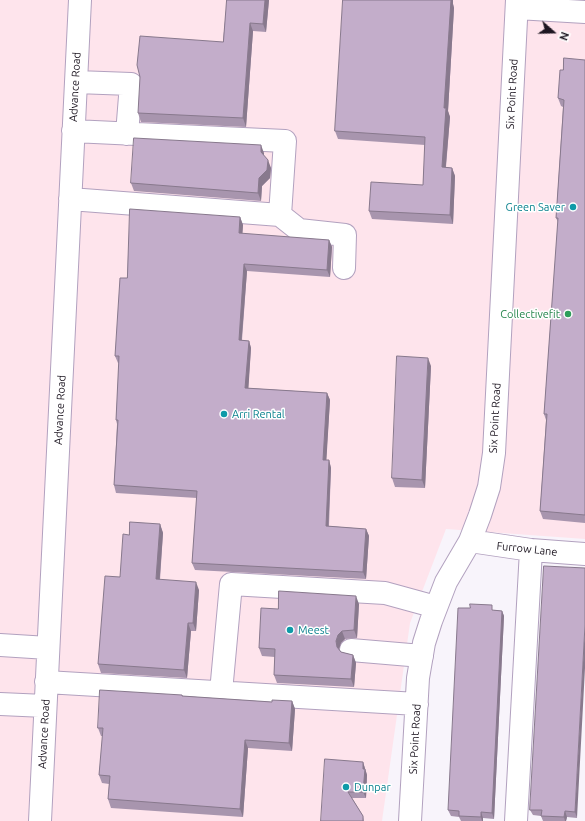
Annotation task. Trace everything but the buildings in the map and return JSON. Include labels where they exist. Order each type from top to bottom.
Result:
[{"type":"street","name":"Advance Road","points":[[40,821],[80,0]]},
{"type":"street","points":[[517,4],[585,12]]},
{"type":"street","name":"Six Point Road","points":[[410,821],[418,678],[424,643],[446,582],[470,541],[480,515],[489,487],[494,453],[517,4]]},
{"type":"street","points":[[76,82],[130,84],[127,134]]},
{"type":"street","points":[[73,131],[285,141],[280,215]]},
{"type":"street","points":[[70,199],[280,215],[299,230],[345,235],[344,268]]},
{"type":"street","name":"Furrow Lane","points":[[470,541],[531,550],[585,554]]},
{"type":"street","points":[[516,821],[531,550]]},
{"type":"street","points":[[221,692],[231,584],[385,593],[436,607]]},
{"type":"street","points":[[0,645],[48,648]]},
{"type":"street","points":[[351,650],[422,656]]},
{"type":"street","points":[[46,682],[417,704]]},
{"type":"street","points":[[0,704],[45,706]]},
{"type":"shaded area","points":[[0,0],[585,0],[585,539],[446,529],[410,623],[382,821],[0,821]]},
{"type":"place","name":"Green Saver","points":[[573,207]]},
{"type":"place","name":"Collectivefit","points":[[568,314]]},
{"type":"place","name":"Arri Rental","points":[[224,414]]},
{"type":"place","name":"Meest","points":[[290,630]]},
{"type":"place","name":"Dunpar","points":[[346,787]]}]
